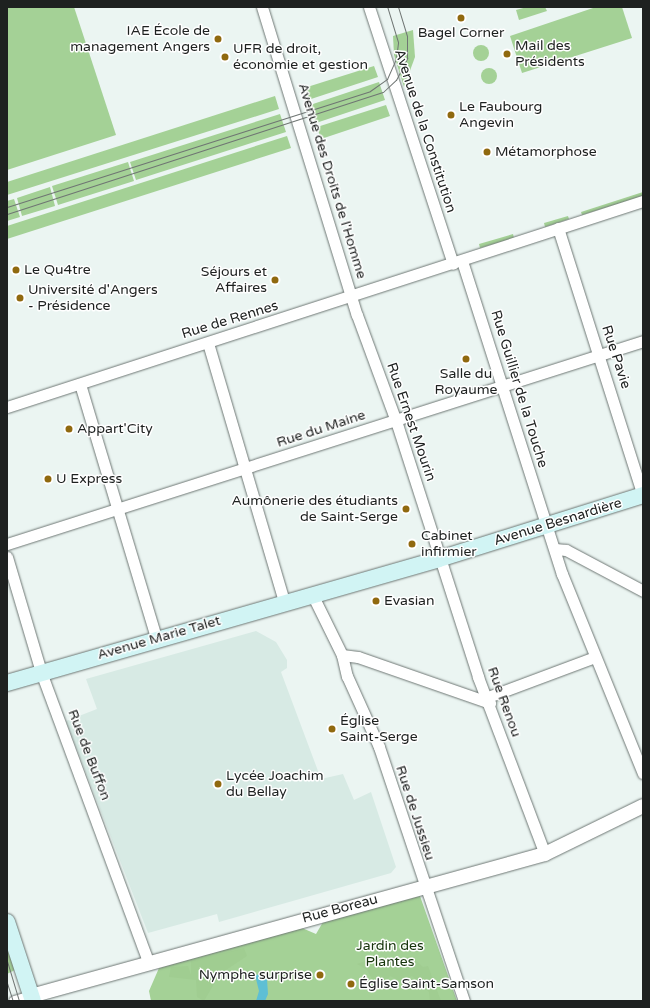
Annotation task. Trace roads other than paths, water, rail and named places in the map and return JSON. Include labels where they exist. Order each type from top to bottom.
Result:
[{"type":"main road","name":"Avenue Besnardière","points":[[312,594],[439,558],[643,496]]},
{"type":"main road","name":"Avenue Marie Talet","points":[[7,683],[156,638],[312,594]]},
{"type":"main road","points":[[7,922],[32,998]]},
{"type":"street","name":"Avenue des Droits de l'Homme","points":[[262,7],[353,296]]},
{"type":"street","name":"Avenue de la Constitution","points":[[369,7],[458,262]]},
{"type":"street","name":"Rue de Rennes","points":[[7,407],[643,201]]},
{"type":"street","name":"Rue Pavie","points":[[558,228],[601,354],[643,496]]},
{"type":"street","name":"Rue Guillier de la Touche","points":[[458,262],[504,386],[555,549],[595,657],[643,773]]},
{"type":"street","name":"Rue Ernest Mourin","points":[[353,296],[396,421],[439,558]]},
{"type":"street","name":"Rue du Maine","points":[[7,544],[643,341]]},
{"type":"street","points":[[208,343],[284,601]]},
{"type":"street","points":[[80,384],[119,508],[156,638]]},
{"type":"street","points":[[555,549],[566,550],[643,591]]},
{"type":"street","name":"Rue de Buffon","points":[[7,557],[41,672],[148,961]]},
{"type":"street","name":"Rue Renou","points":[[439,558],[545,854]]},
{"type":"street","name":"Rue de Jussieu","points":[[312,594],[342,655],[347,676],[379,747],[464,1001]]},
{"type":"street","points":[[342,655],[358,657],[489,700],[595,657]]},
{"type":"street","name":"Rue Boreau","points":[[32,998],[148,961],[545,854],[643,806]]},
{"type":"street","points":[[14,1001],[32,998]]},
{"type":"water","points":[[263,974],[267,979],[268,994],[265,1001],[256,1001],[259,991],[255,975]]},
{"type":"tram line","points":[[7,207],[370,91],[387,79],[396,59],[398,42],[387,7]]},
{"type":"tram line","points":[[7,214],[383,92],[396,80],[407,58],[407,36],[398,7]]},
{"type":"tram line","points":[[7,961],[19,1001]]},
{"type":"tram line","points":[[7,983],[13,1001]]},
{"type":"place","name":"Bagel Corner","points":[[461,18]]},
{"type":"place","name":"IAE École de management Angers","points":[[218,39]]},
{"type":"place","name":"Mail des Présidents","points":[[507,54]]},
{"type":"place","name":"UFR de droit, économie et gestion","points":[[225,57]]},
{"type":"place","name":"Le Faubourg Angevin","points":[[451,115]]},
{"type":"place","name":"Métamorphose","points":[[487,152]]},
{"type":"place","name":"Le Qu4tre","points":[[16,270]]},
{"type":"place","name":"Séjours et Affaires","points":[[275,280]]},
{"type":"place","name":"Université d'Angers - Présidence","points":[[20,298]]},
{"type":"place","name":"Salle du Royaume","points":[[466,359]]},
{"type":"place","name":"Appart'City","points":[[69,429]]},
{"type":"place","name":"U Express","points":[[48,479]]},
{"type":"place","name":"Aumônerie des étudiants de Saint-Serge","points":[[406,509]]},
{"type":"place","name":"Cabinet infirmier","points":[[412,544]]},
{"type":"place","name":"Evasian","points":[[376,601]]},
{"type":"place","name":"Église Saint-Serge","points":[[332,729]]},
{"type":"place","name":"Lycée Joachim du Bellay","points":[[218,784]]},
{"type":"place","name":"Nymphe surprise","points":[[320,975]]},
{"type":"place","name":"Église Saint-Samson","points":[[351,984]]},
{"type":"park label","name":"Jardin des Plantes","points":[[390,954]]}]
